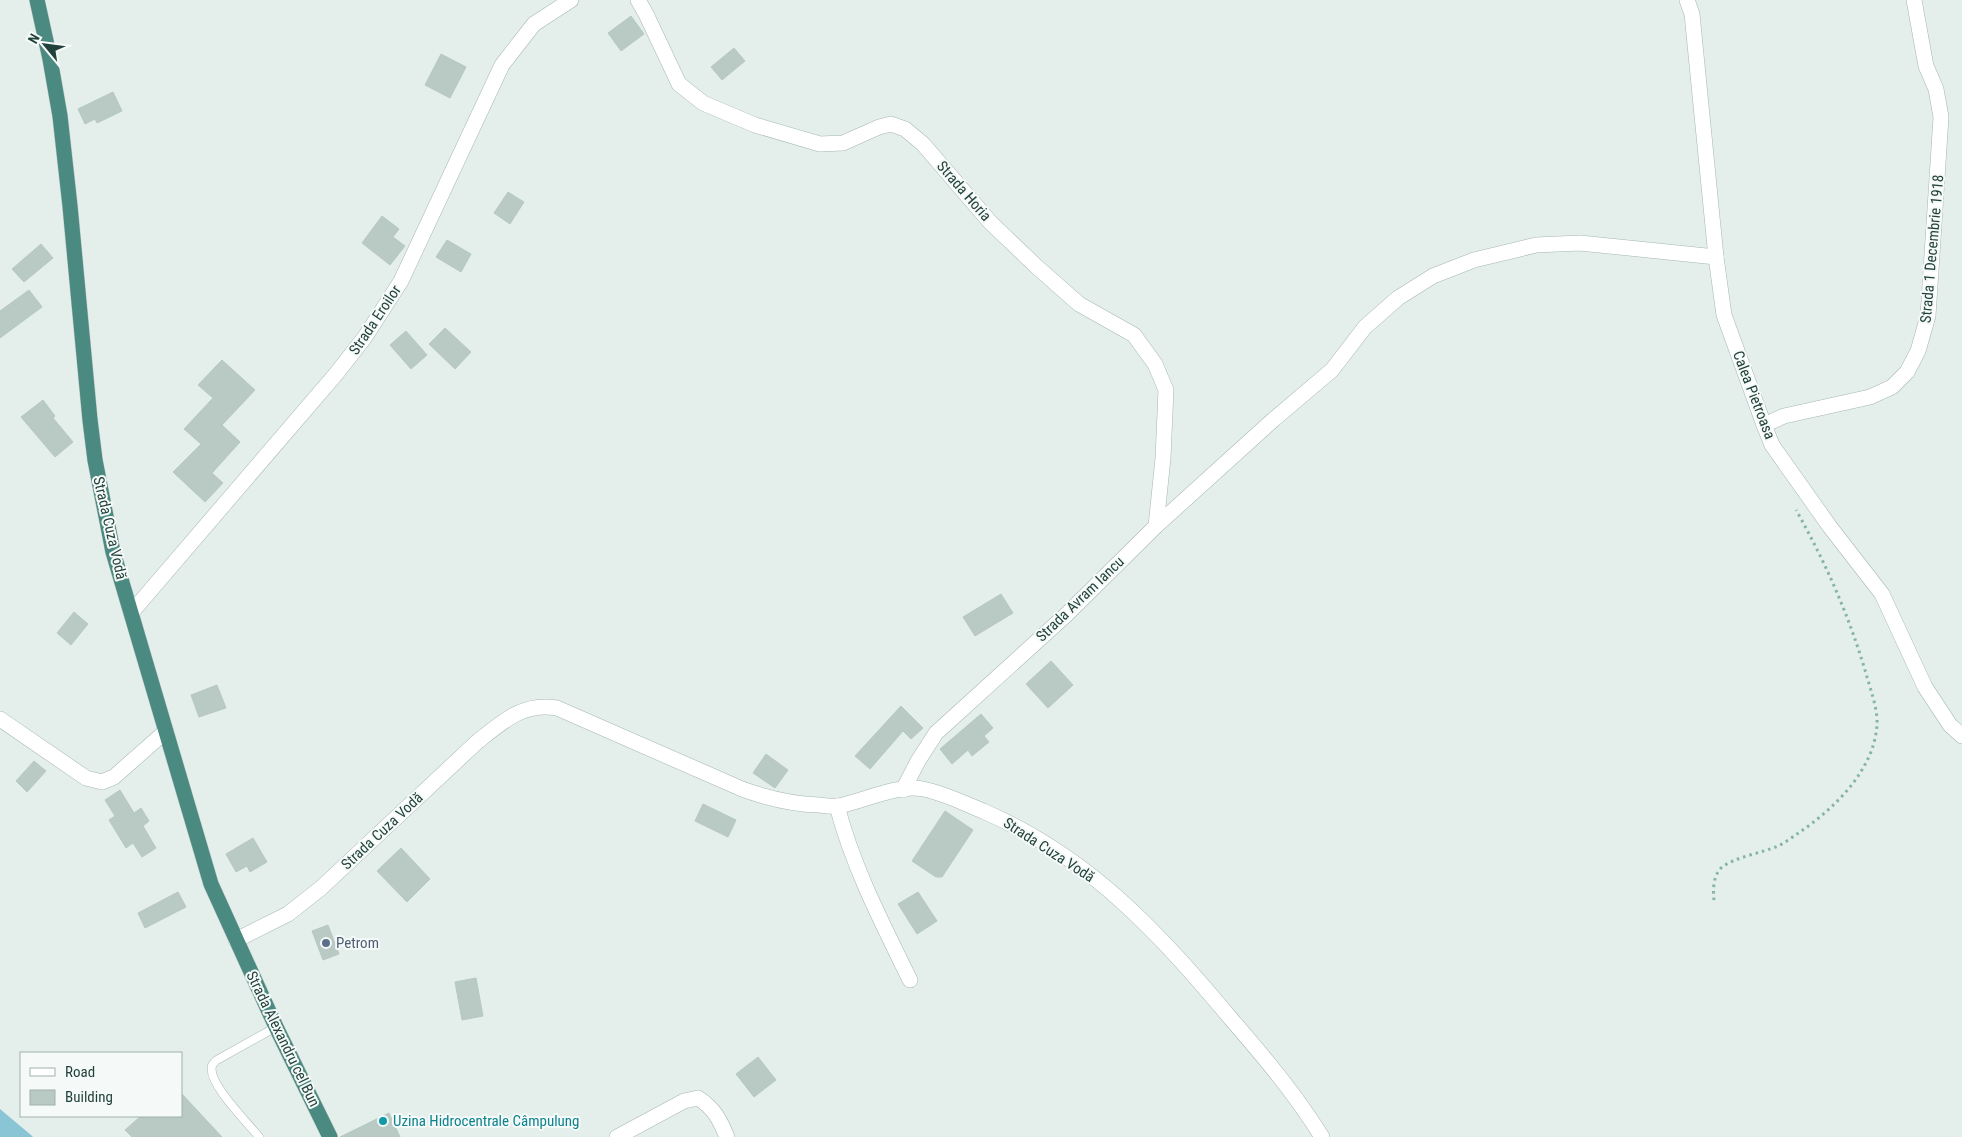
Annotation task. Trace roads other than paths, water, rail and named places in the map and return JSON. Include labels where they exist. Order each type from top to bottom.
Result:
[{"type":"highway","name":"Strada Cuza Vodă","points":[[37,0],[50,59],[65,154],[95,460],[113,552],[211,884],[236,940]]},
{"type":"highway","name":"Strada Alexandru cel Bun","points":[[236,940],[330,1137]]},
{"type":"street","name":"Strada Eroilor","points":[[131,612],[336,374],[365,337],[401,281],[502,65],[534,24],[571,0]]},
{"type":"street","name":"Strada Horia","points":[[638,0],[679,84],[703,103],[754,125],[820,144],[843,142],[891,124],[906,129],[924,144],[990,222],[1037,267],[1079,304],[1134,335],[1156,364],[1166,390],[1163,458],[1156,526]]},
{"type":"street","name":"Calea Pietroasa","points":[[1687,0],[1692,14],[1716,257],[1724,315],[1764,425],[1772,445],[1830,527],[1882,594],[1925,687],[1950,725],[1962,736]]},
{"type":"street","name":"Strada 1 Decembrie 1918","points":[[1764,425],[1784,416],[1870,397],[1892,387],[1907,372],[1918,351],[1928,316],[1941,117],[1936,89],[1926,66],[1914,0]]},
{"type":"street","name":"Strada Avram Iancu","points":[[903,790],[918,761],[936,733],[1066,614],[1156,526],[1273,420],[1332,370],[1365,327],[1398,298],[1434,276],[1474,260],[1536,245],[1580,243],[1716,257]]},
{"type":"street","name":"Strada Cuza Vodă","points":[[236,940],[288,914],[321,888],[477,742],[495,728],[512,716],[527,709],[544,706],[557,708],[771,800],[801,805],[837,806],[903,790],[920,788],[939,792],[1015,825],[1068,858],[1116,894],[1148,925],[1190,969],[1268,1062],[1322,1137]]},
{"type":"street","points":[[0,719],[86,778],[102,782],[114,777],[166,731]]},
{"type":"street","points":[[837,806],[846,840],[864,884],[910,980]]},
{"type":"street","points":[[618,1137],[684,1101],[698,1098],[710,1106],[721,1121],[727,1137]]},
{"type":"lane","points":[[260,1137],[219,1088],[212,1073],[212,1066],[217,1060],[276,1027]]},
{"type":"water","points":[[0,1109],[31,1135],[33,1137],[0,1137]]},
{"type":"place","name":"Petrom","points":[[326,943]]},
{"type":"place","name":"Uzina Hidrocentrale Câmpulung","points":[[383,1121]]}]
